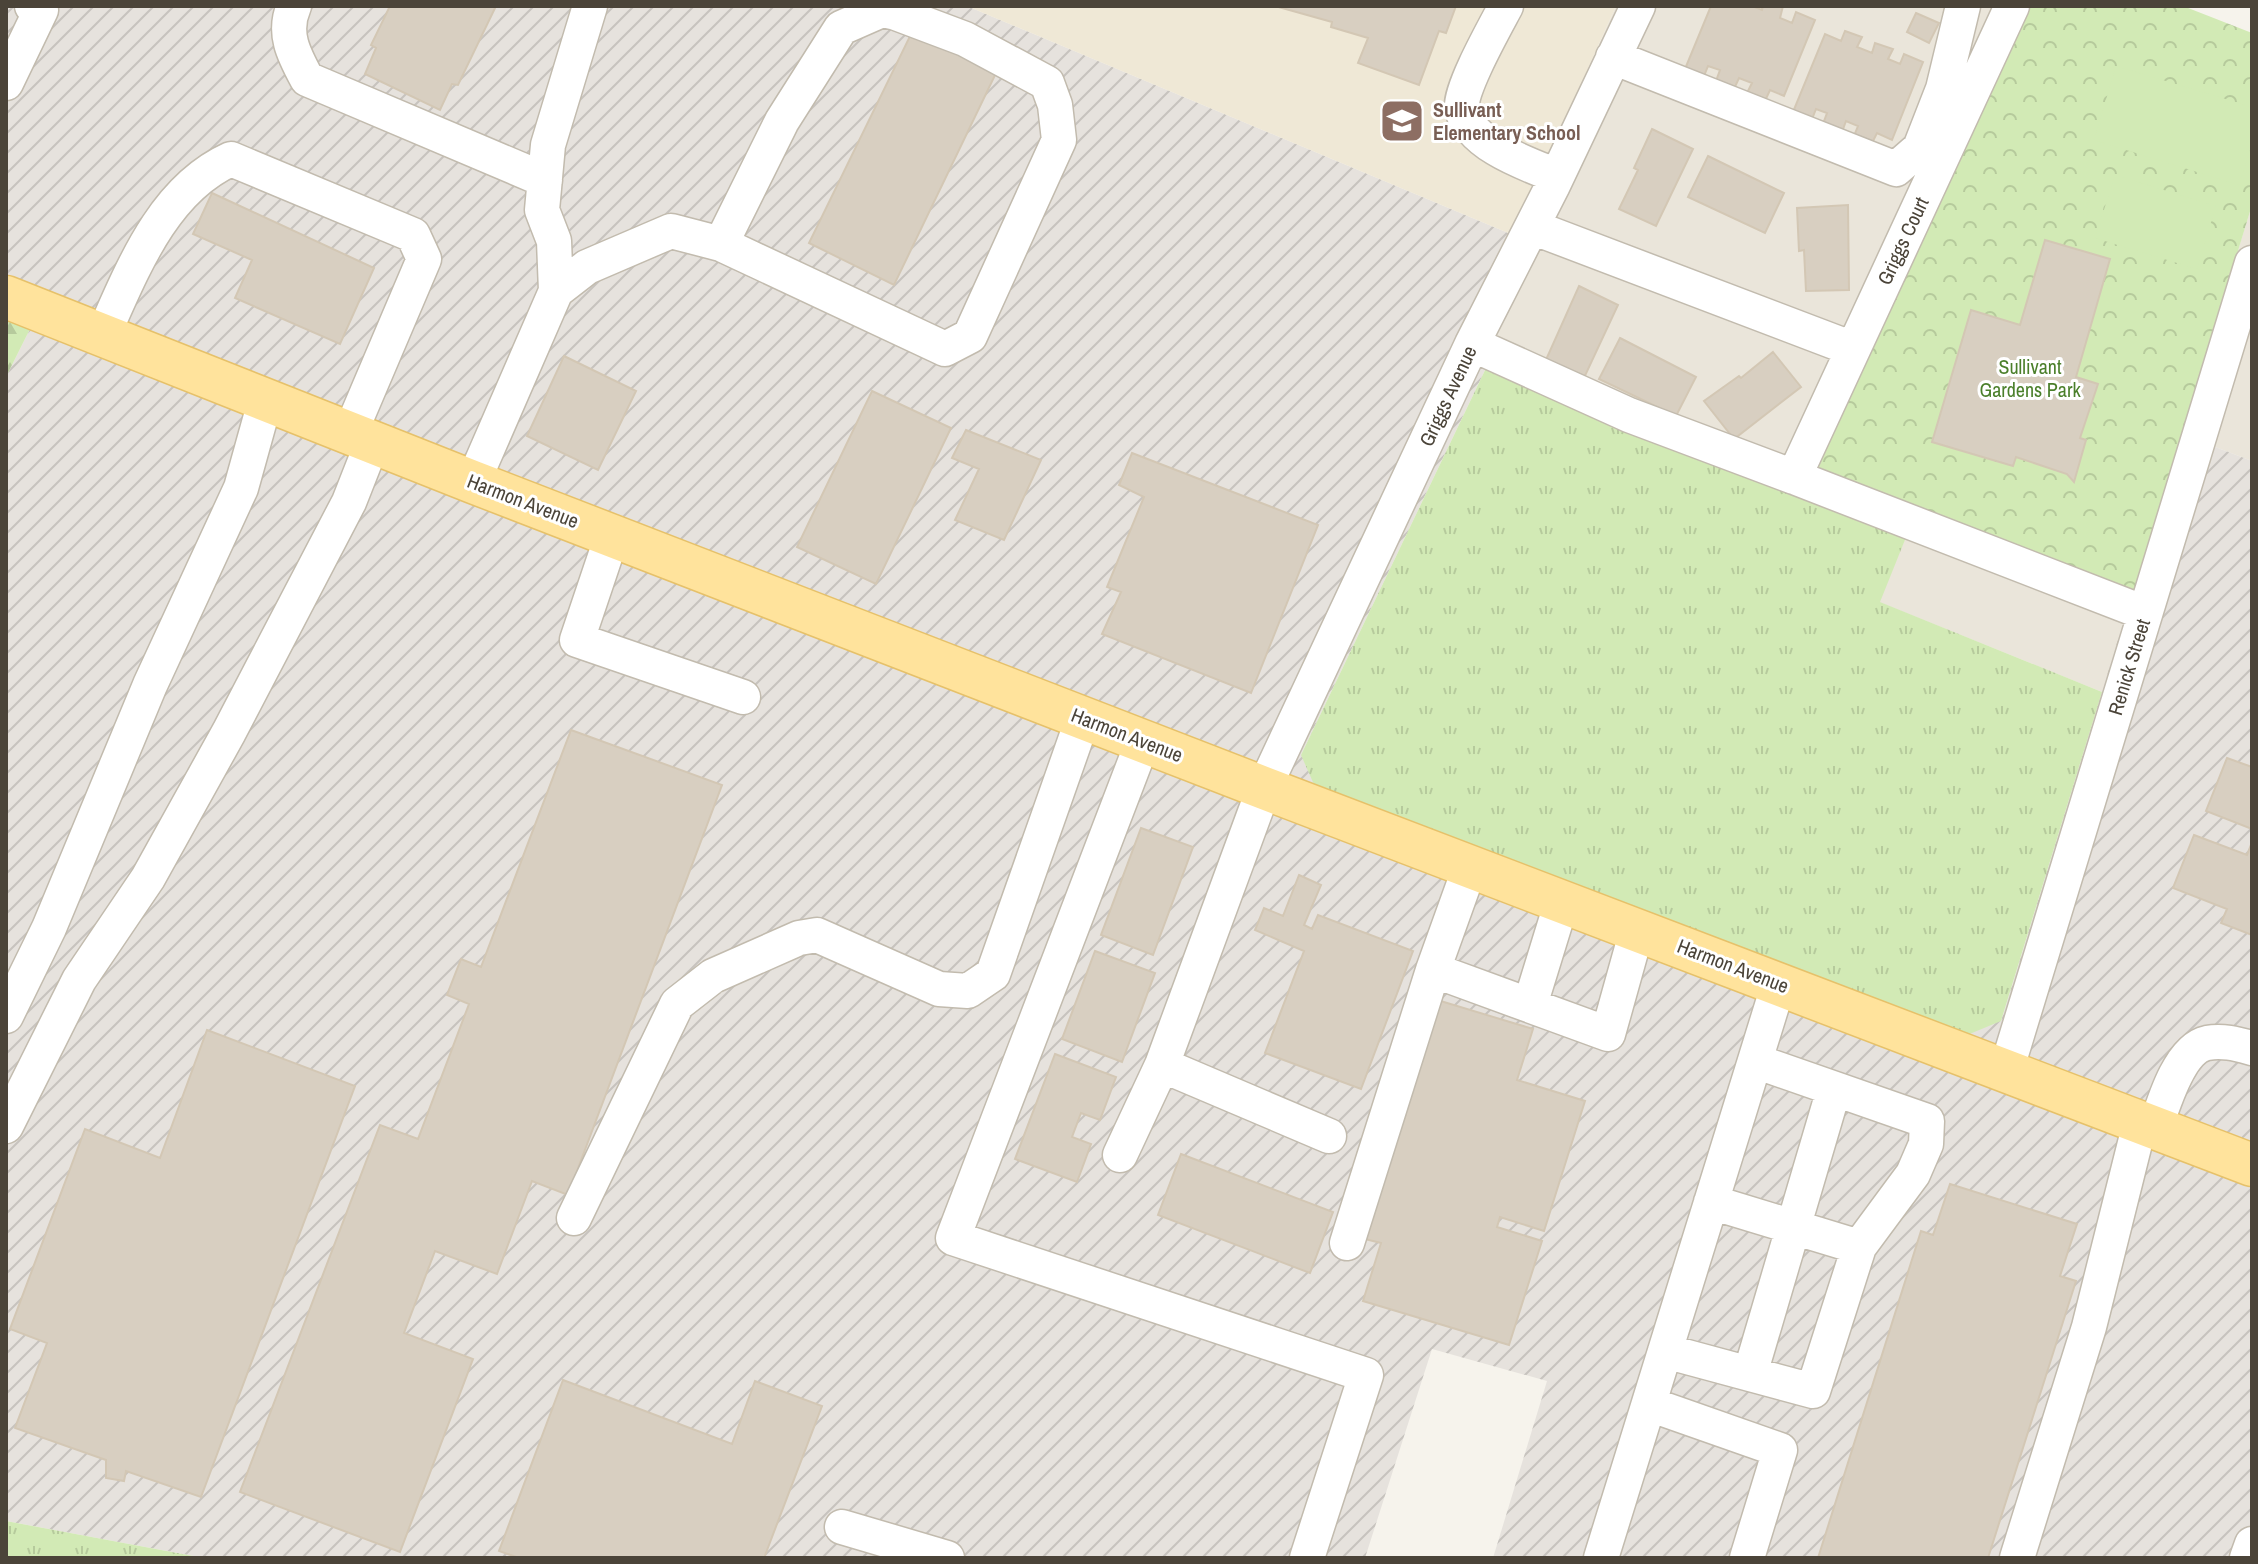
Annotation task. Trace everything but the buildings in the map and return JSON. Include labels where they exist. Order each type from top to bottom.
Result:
[{"type":"main road","name":"Harmon Avenue","points":[[6,297],[473,482],[1264,788],[2252,1165]]},
{"type":"street","points":[[6,83],[41,10],[32,6]]},
{"type":"street","points":[[294,6],[288,20],[290,46],[307,79],[545,180]]},
{"type":"street","points":[[473,482],[556,291],[554,241],[542,210],[548,145],[590,6]]},
{"type":"street","points":[[1506,6],[1464,90],[1461,108],[1470,126],[1496,148],[1557,176]]},
{"type":"street","name":"Griggs Avenue","points":[[1120,1155],[1162,1065],[1264,788],[1472,344],[1638,6]]},
{"type":"street","points":[[1613,57],[1896,169],[1920,148],[1943,89],[1963,6]]},
{"type":"street","name":"Griggs Court","points":[[1794,477],[2012,6]]},
{"type":"street","points":[[556,291],[587,267],[671,231],[721,244],[945,349],[970,336],[1059,140],[1055,105],[1047,83],[965,39],[896,13],[882,10],[841,28],[782,121],[721,244]]},
{"type":"street","points":[[6,1126],[79,980],[148,878],[349,502],[362,437],[424,259],[413,235],[231,159],[210,169],[183,193],[151,236],[103,335]]},
{"type":"street","points":[[1532,227],[1853,349]]},
{"type":"street","name":"Renick Street","points":[[2006,1071],[2252,263]]},
{"type":"street","points":[[1472,344],[1629,415],[2145,613]]},
{"type":"street","points":[[6,1016],[49,928],[150,685],[241,488],[266,398]]},
{"type":"street","points":[[612,536],[577,640],[743,697]]},
{"type":"street","points":[[574,1218],[677,1004],[713,976],[799,938],[817,935],[939,989],[968,991],[993,974],[1083,718]]},
{"type":"street","points":[[1143,741],[953,1238],[1366,1375],[1307,1558]]},
{"type":"street","points":[[1347,1243],[1433,970],[1470,867]]},
{"type":"street","points":[[1530,1005],[1562,901]]},
{"type":"street","points":[[1433,970],[1608,1034],[1637,930]]},
{"type":"street","points":[[1601,1558],[1779,983]]},
{"type":"street","points":[[2017,1558],[2147,1126],[2185,1059],[2203,1043],[2226,1041],[2252,1048]]},
{"type":"street","points":[[1665,1351],[1813,1391],[1859,1247],[1913,1174],[1926,1144],[1927,1121],[1755,1061]]},
{"type":"street","points":[[1162,1065],[1329,1136]]},
{"type":"street","points":[[1750,1374],[1834,1089]]},
{"type":"street","points":[[1711,1202],[1859,1247]]},
{"type":"street","points":[[1649,1404],[1780,1450],[1747,1558]]},
{"type":"street","points":[[842,1527],[947,1558]]},
{"type":"street","points":[[2247,1558],[2252,1544]]},
{"type":"shaded area","points":[[6,6],[967,6],[1513,235],[1487,366],[1301,755],[2001,1021],[2181,434],[2252,461],[2252,1558],[1493,1558],[1547,1381],[1432,1349],[1365,1558],[204,1558],[6,1521],[6,377],[35,319],[6,308]]},
{"type":"shaded area","name":"Sullivant Elementary School","points":[[967,6],[1616,6],[1513,235]]},
{"type":"shaded area","points":[[1616,6],[2031,6],[1805,475],[1760,483],[1487,366],[1513,235]]},
{"type":"shaded area","points":[[2252,205],[2252,461],[2181,434]]},
{"type":"shaded area","points":[[1915,515],[2133,594],[2102,692],[1879,602]]},
{"type":"green space","name":"Sullivant Gardens Park","points":[[2031,6],[2183,6],[2252,33],[2252,205],[2133,594],[1805,475]]},
{"type":"green space","points":[[2116,66],[2252,107],[2252,144],[2239,185],[2094,140]]},
{"type":"green space","points":[[2115,175],[2216,206],[2197,269],[2095,238]]},
{"type":"green space","points":[[6,308],[35,319],[6,377]]},
{"type":"green space","points":[[1487,366],[1760,483],[1805,475],[1915,515],[1880,602],[2102,692],[2001,1021],[1955,1040],[1316,789],[1301,755]]},
{"type":"green space","points":[[6,1521],[204,1558],[6,1558]]},
{"type":"place","name":"Sullivant Elementary School","points":[[1402,121]]}]
